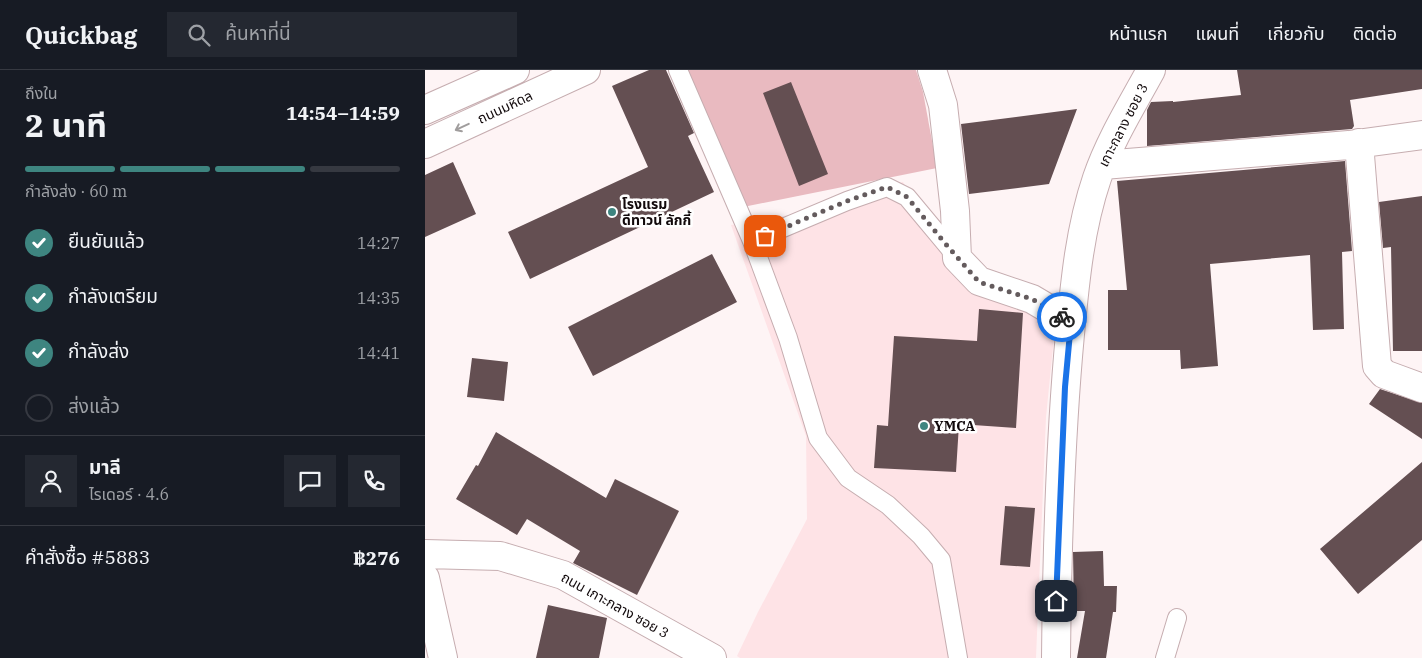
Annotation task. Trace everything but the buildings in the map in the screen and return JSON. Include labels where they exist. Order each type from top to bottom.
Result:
[{"type":"street","points":[[425,110],[515,70]]},
{"type":"street","name":"ถนนมหิดล","points":[[425,144],[586,70]]},
{"type":"street","points":[[932,70],[943,105],[955,212],[957,258],[979,282],[1032,299],[1071,322]]},
{"type":"street","name":"เกาะกลาง ซอย 3","points":[[1055,658],[1057,563],[1065,387],[1079,248],[1097,178],[1115,137],[1151,70]]},
{"type":"street","points":[[1103,165],[1422,136]]},
{"type":"street","points":[[1359,143],[1377,366],[1384,374],[1422,388]]},
{"type":"street","name":"ถนน เกาะกลาง ซอย 3","points":[[425,554],[500,556],[563,575],[712,658]]},
{"type":"street","points":[[425,578],[443,658]]},
{"type":"lane","points":[[678,70],[752,241],[787,338],[818,438],[848,478],[888,505],[921,536],[941,560],[957,658]]},
{"type":"lane","points":[[752,241],[847,201],[887,187],[907,197],[957,258]]},
{"type":"lane","points":[[1165,658],[1177,618]]},
{"type":"shaded area","points":[[684,70],[916,70],[923,92],[937,168],[743,207]]},
{"type":"shaded area","name":"YMCA","points":[[903,182],[961,280],[1030,307],[1055,328],[1046,417],[1036,658],[740,658],[737,656],[758,612],[807,519],[806,436],[731,225],[812,211],[856,191]]},
{"type":"way so far","points":[[765,236],[847,201],[887,187],[907,197],[979,282],[1032,299],[1062,317]]},
{"type":"place","name":"โรงแรม ดีทาวน์ ลักกี้","points":[[612,212]]},
{"type":"place","name":"YMCA","points":[[924,426]]},
{"type":"route","points":[[1056,601],[1065,387],[1071,322],[1062,317]]}]
